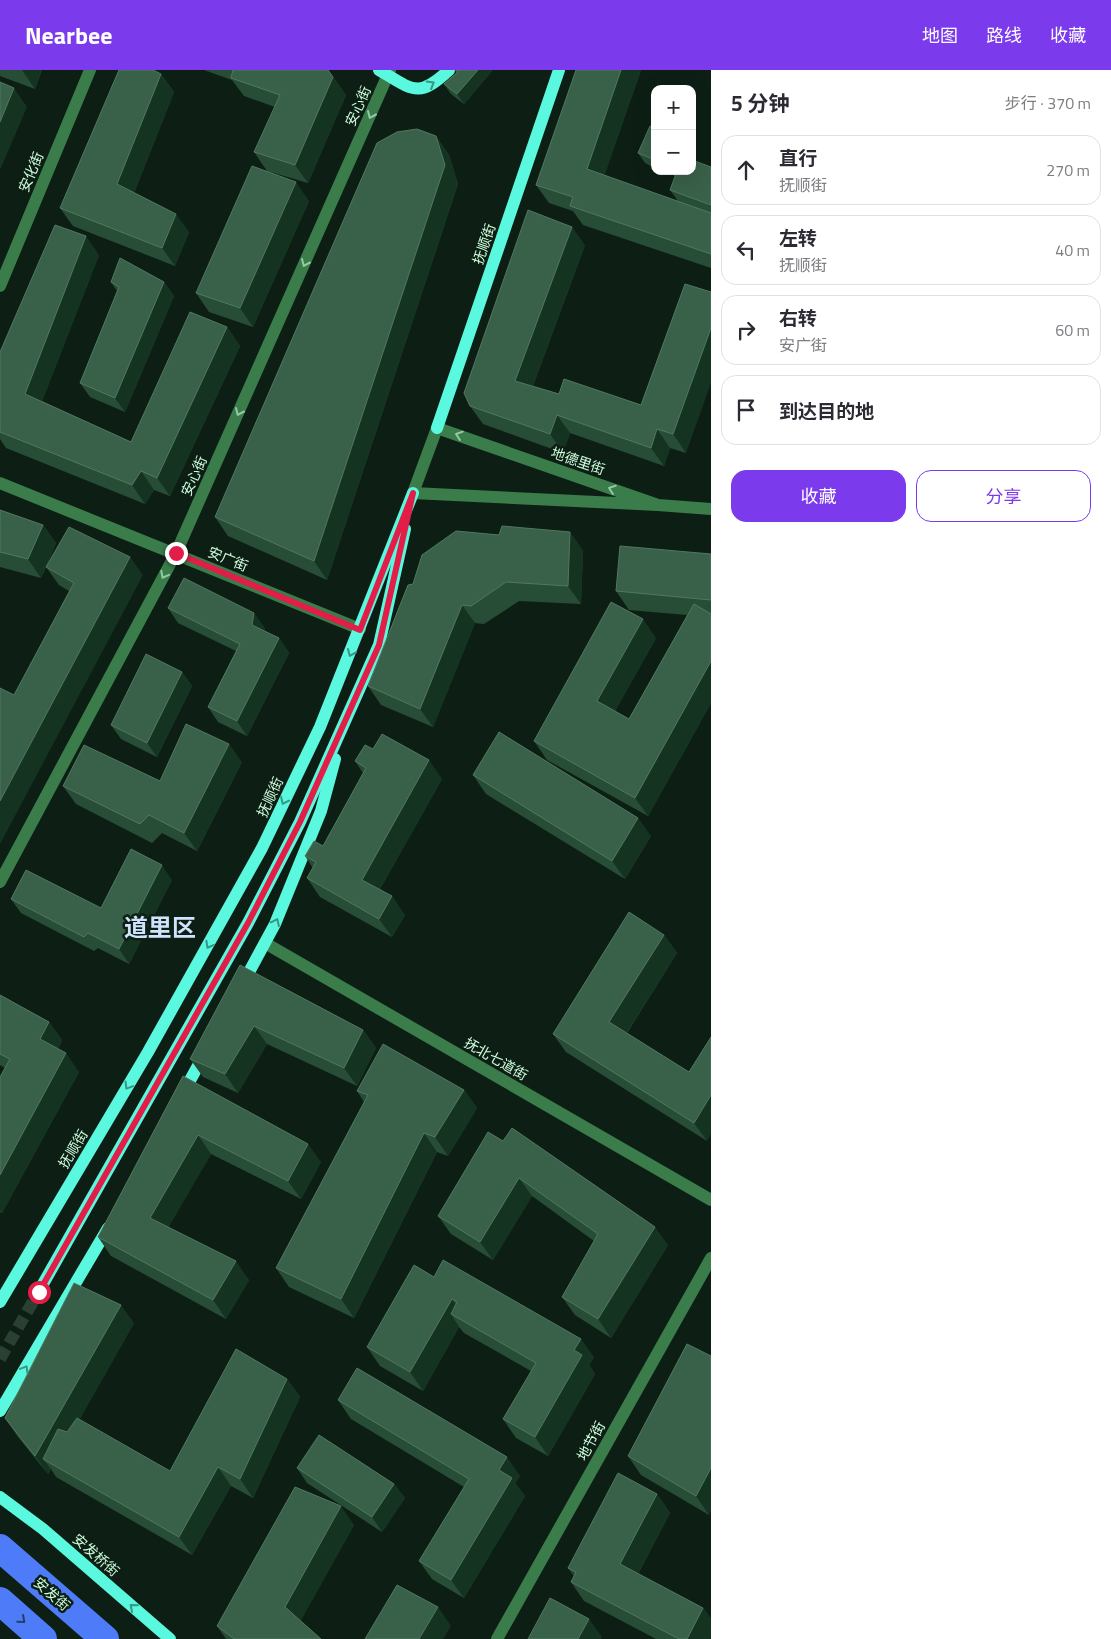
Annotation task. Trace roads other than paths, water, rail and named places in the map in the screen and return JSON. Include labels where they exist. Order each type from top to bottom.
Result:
[{"type":"highway","name":"安发街","points":[[0,1548],[105,1639]]},
{"type":"highway","points":[[0,1601],[43,1639]]},
{"type":"main road","points":[[386,72],[416,89],[426,88],[449,70]]},
{"type":"main road","name":"抚顺街","points":[[438,428],[560,70]]},
{"type":"main road","points":[[39,1292],[248,923],[300,822],[379,645],[413,493]]},
{"type":"main road","name":"抚顺街","points":[[0,1302],[148,1052],[262,848],[320,727],[413,493]]},
{"type":"main road","points":[[236,996],[276,924],[321,811],[346,720]]},
{"type":"main road","points":[[175,1109],[213,1039]]},
{"type":"main road","points":[[0,1411],[113,1221]]},
{"type":"main road","name":"安发桥街","points":[[0,1497],[43,1529],[170,1639]]},
{"type":"street","name":"安化街","points":[[0,286],[90,70]]},
{"type":"street","name":"安心街","points":[[0,882],[176,553],[386,72]]},
{"type":"street","points":[[438,428],[413,493],[658,505]]},
{"type":"street","name":"地德里街","points":[[438,428],[658,505],[711,509]]},
{"type":"street","name":"安广街","points":[[0,483],[176,553],[360,630]]},
{"type":"street","name":"抚北七道街","points":[[265,943],[711,1200]]},
{"type":"street","name":"地节街","points":[[497,1639],[711,1258]]},
{"type":"tunnel","points":[[0,1359],[39,1291]]},
{"type":"district","name":"道里区","points":[[160,928]]}]
